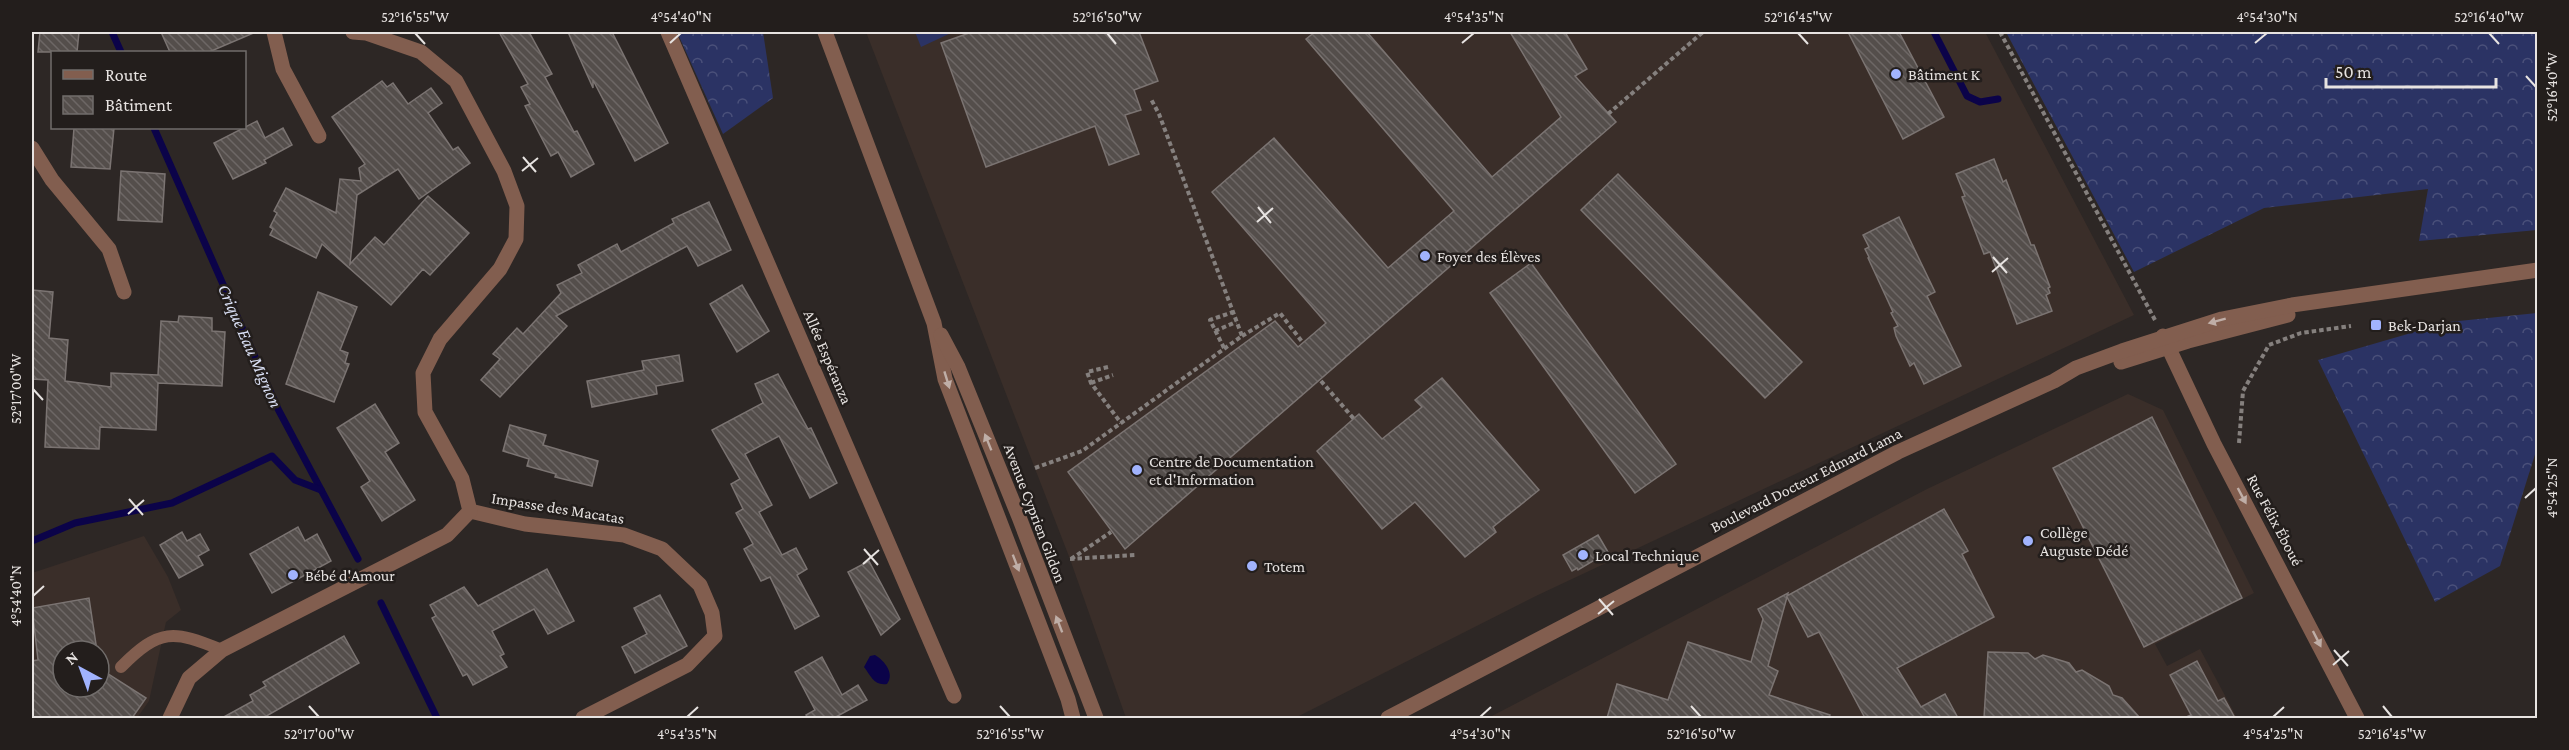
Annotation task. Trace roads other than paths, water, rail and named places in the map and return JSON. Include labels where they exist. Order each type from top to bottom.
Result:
[{"type":"street","points":[[274,32],[284,69],[319,136]]},
{"type":"street","points":[[170,718],[189,678],[222,650],[447,536],[470,511],[462,479],[425,412],[423,373],[440,339],[500,269],[516,239],[517,206],[504,171],[456,81],[421,52],[366,33],[353,32]]},
{"type":"street","name":"Allée Espéranza","points":[[668,32],[954,696]]},
{"type":"street","name":"Avenue Cyprien Gildon","points":[[825,32],[934,323],[958,367],[1019,517],[1096,718]]},
{"type":"street","points":[[32,148],[52,180],[109,249],[124,292]]},
{"type":"street","name":"Boulevard Docteur Edmard Lama","points":[[1388,718],[1898,452],[2054,381],[2076,368],[2165,342],[2222,319],[2336,299],[2538,270]]},
{"type":"street","name":"Avenue Cyprien Gildon","points":[[934,323],[945,379],[1068,699],[1073,718]]},
{"type":"street","name":"Rue Félix Éboué","points":[[2165,342],[2214,444],[2356,718]]},
{"type":"street","name":"Impasse des Macatas","points":[[470,511],[525,524],[624,535],[662,549],[700,585],[712,613],[715,636],[687,665],[583,718]]},
{"type":"lane","points":[[121,667],[143,645],[157,638],[177,636],[196,639],[222,650]]},
{"type":"waterway","name":"Crique Eau Mignon","points":[[112,32],[121,51]]},
{"type":"waterway","points":[[1934,32],[1967,96],[1980,102],[1998,99]]},
{"type":"waterway","name":"Crique Eau Mignon","points":[[154,129],[278,409],[358,559]]},
{"type":"waterway","points":[[32,541],[75,523],[172,503],[272,456],[295,480],[321,490]]},
{"type":"waterway","name":"Crique Eau Mignon","points":[[381,603],[437,718]]},
{"type":"place","name":"Bâtiment K","points":[[1896,74]]},
{"type":"place","name":"Foyer des Élèves","points":[[1425,256]]},
{"type":"place","name":"Bek-Darjan","points":[[2376,325]]},
{"type":"place","name":"Centre de Documentation et d'Information","points":[[1137,470]]},
{"type":"place","name":"Collège Auguste Dédé","points":[[2028,541]]},
{"type":"place","name":"Local Technique","points":[[1583,555]]},
{"type":"place","name":"Totem","points":[[1252,566]]},
{"type":"place","name":"Bébé d'Amour","points":[[293,575]]}]
